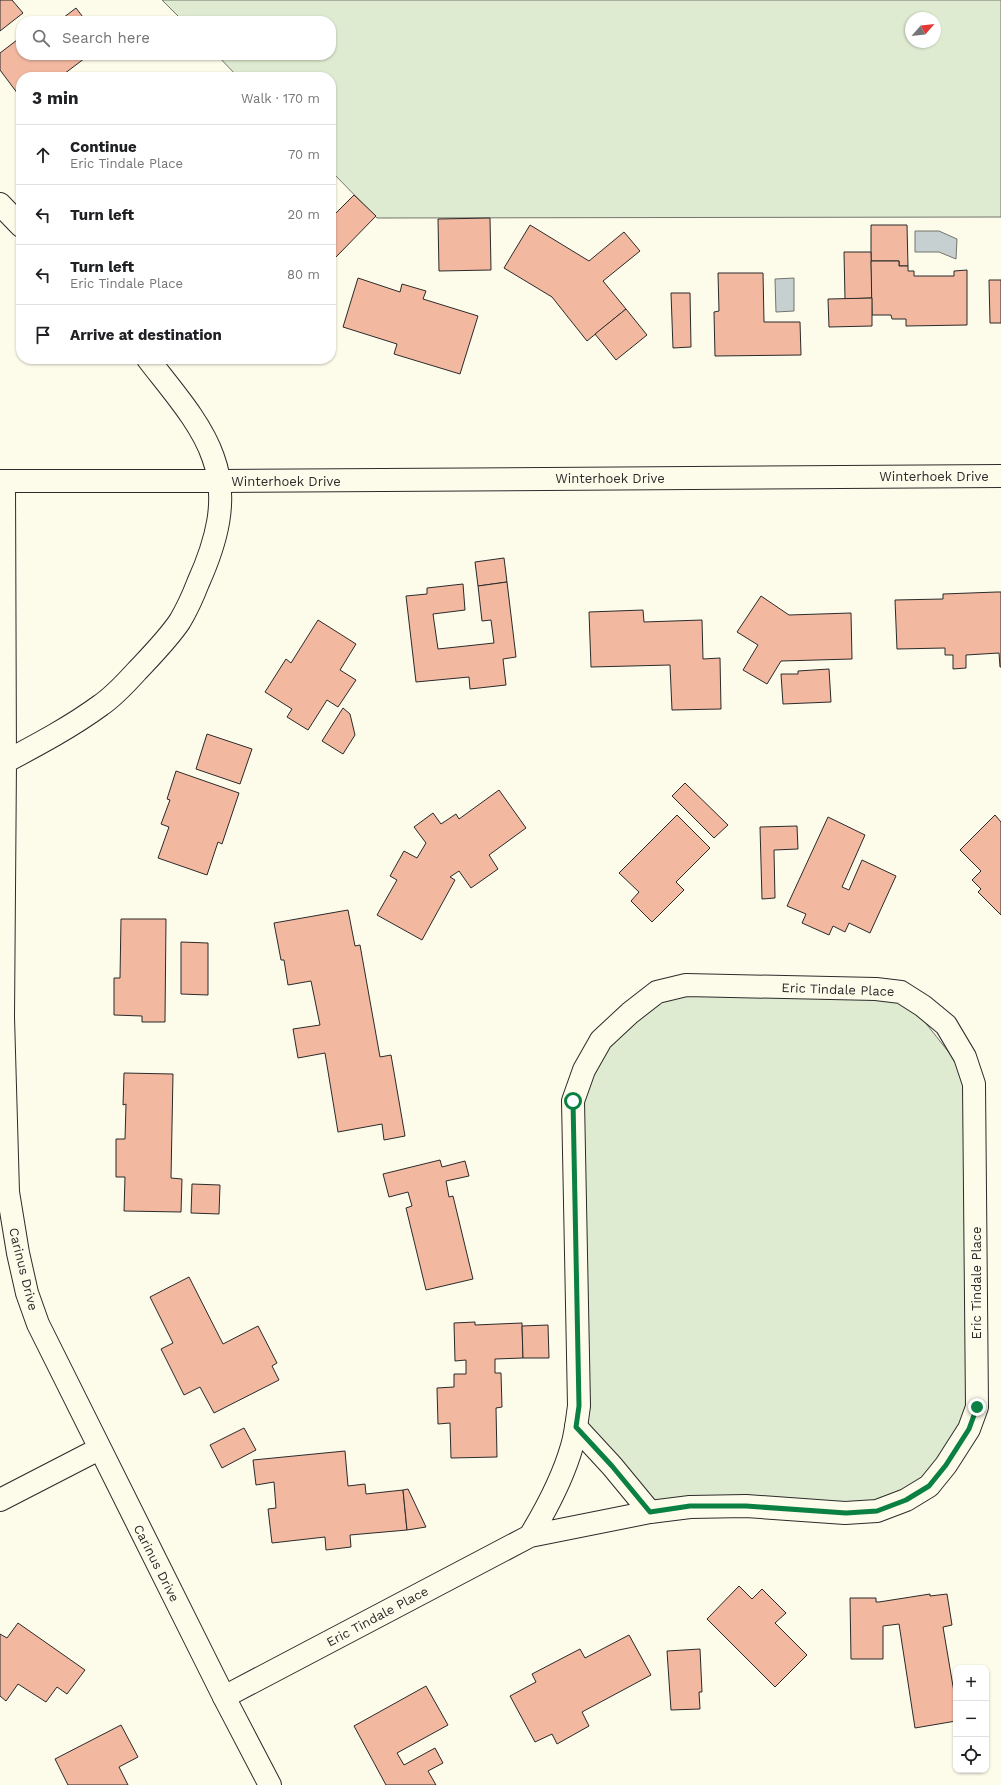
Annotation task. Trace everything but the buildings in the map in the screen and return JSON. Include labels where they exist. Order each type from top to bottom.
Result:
[{"type":"street","points":[[0,204],[16,221]]},
{"type":"street","name":"Winterhoek Drive","points":[[5,762],[47,739],[102,705],[155,652],[179,621],[196,589],[215,540],[221,507],[219,481],[214,458],[205,438],[152,364]]},
{"type":"street","name":"Winterhoek Drive","points":[[2,481],[1001,476]]},
{"type":"street","name":"Carinus Drive","points":[[2,481],[5,762],[3,1017],[8,1192],[18,1254],[38,1324],[224,1697],[270,1785]]},
{"type":"street","name":"Eric Tindale Place","points":[[224,1697],[530,1536],[650,1512],[690,1506],[746,1506],[846,1513],[877,1511],[906,1500],[929,1486],[946,1465],[969,1429],[977,1407],[974,1084],[966,1057],[946,1025],[923,1006],[901,992],[876,989],[686,985],[657,992],[630,1013],[601,1040],[584,1070],[573,1101],[579,1406],[576,1427],[572,1446],[550,1502],[530,1536]]},
{"type":"street","points":[[576,1427],[612,1466],[650,1512]]},
{"type":"street","points":[[0,1500],[100,1449]]},
{"type":"green space","points":[[162,0],[1001,0],[1001,217],[377,218],[336,176],[336,72],[233,72],[222,60],[336,60],[336,16],[178,16]]},
{"type":"green space","points":[[657,992],[901,992],[974,1084],[978,1421],[898,1515],[650,1512],[576,1427],[583,1063]]},
{"type":"shaded area","points":[[915,231],[939,231],[957,239],[956,259],[939,252],[915,252]]},
{"type":"shaded area","points":[[794,278],[794,311],[776,312],[775,279]]},
{"type":"route","points":[[573,1101],[579,1406],[576,1427],[612,1466],[650,1512],[690,1506],[746,1506],[846,1513],[877,1511],[906,1500],[929,1486],[959,1446],[969,1429],[977,1407]]}]
